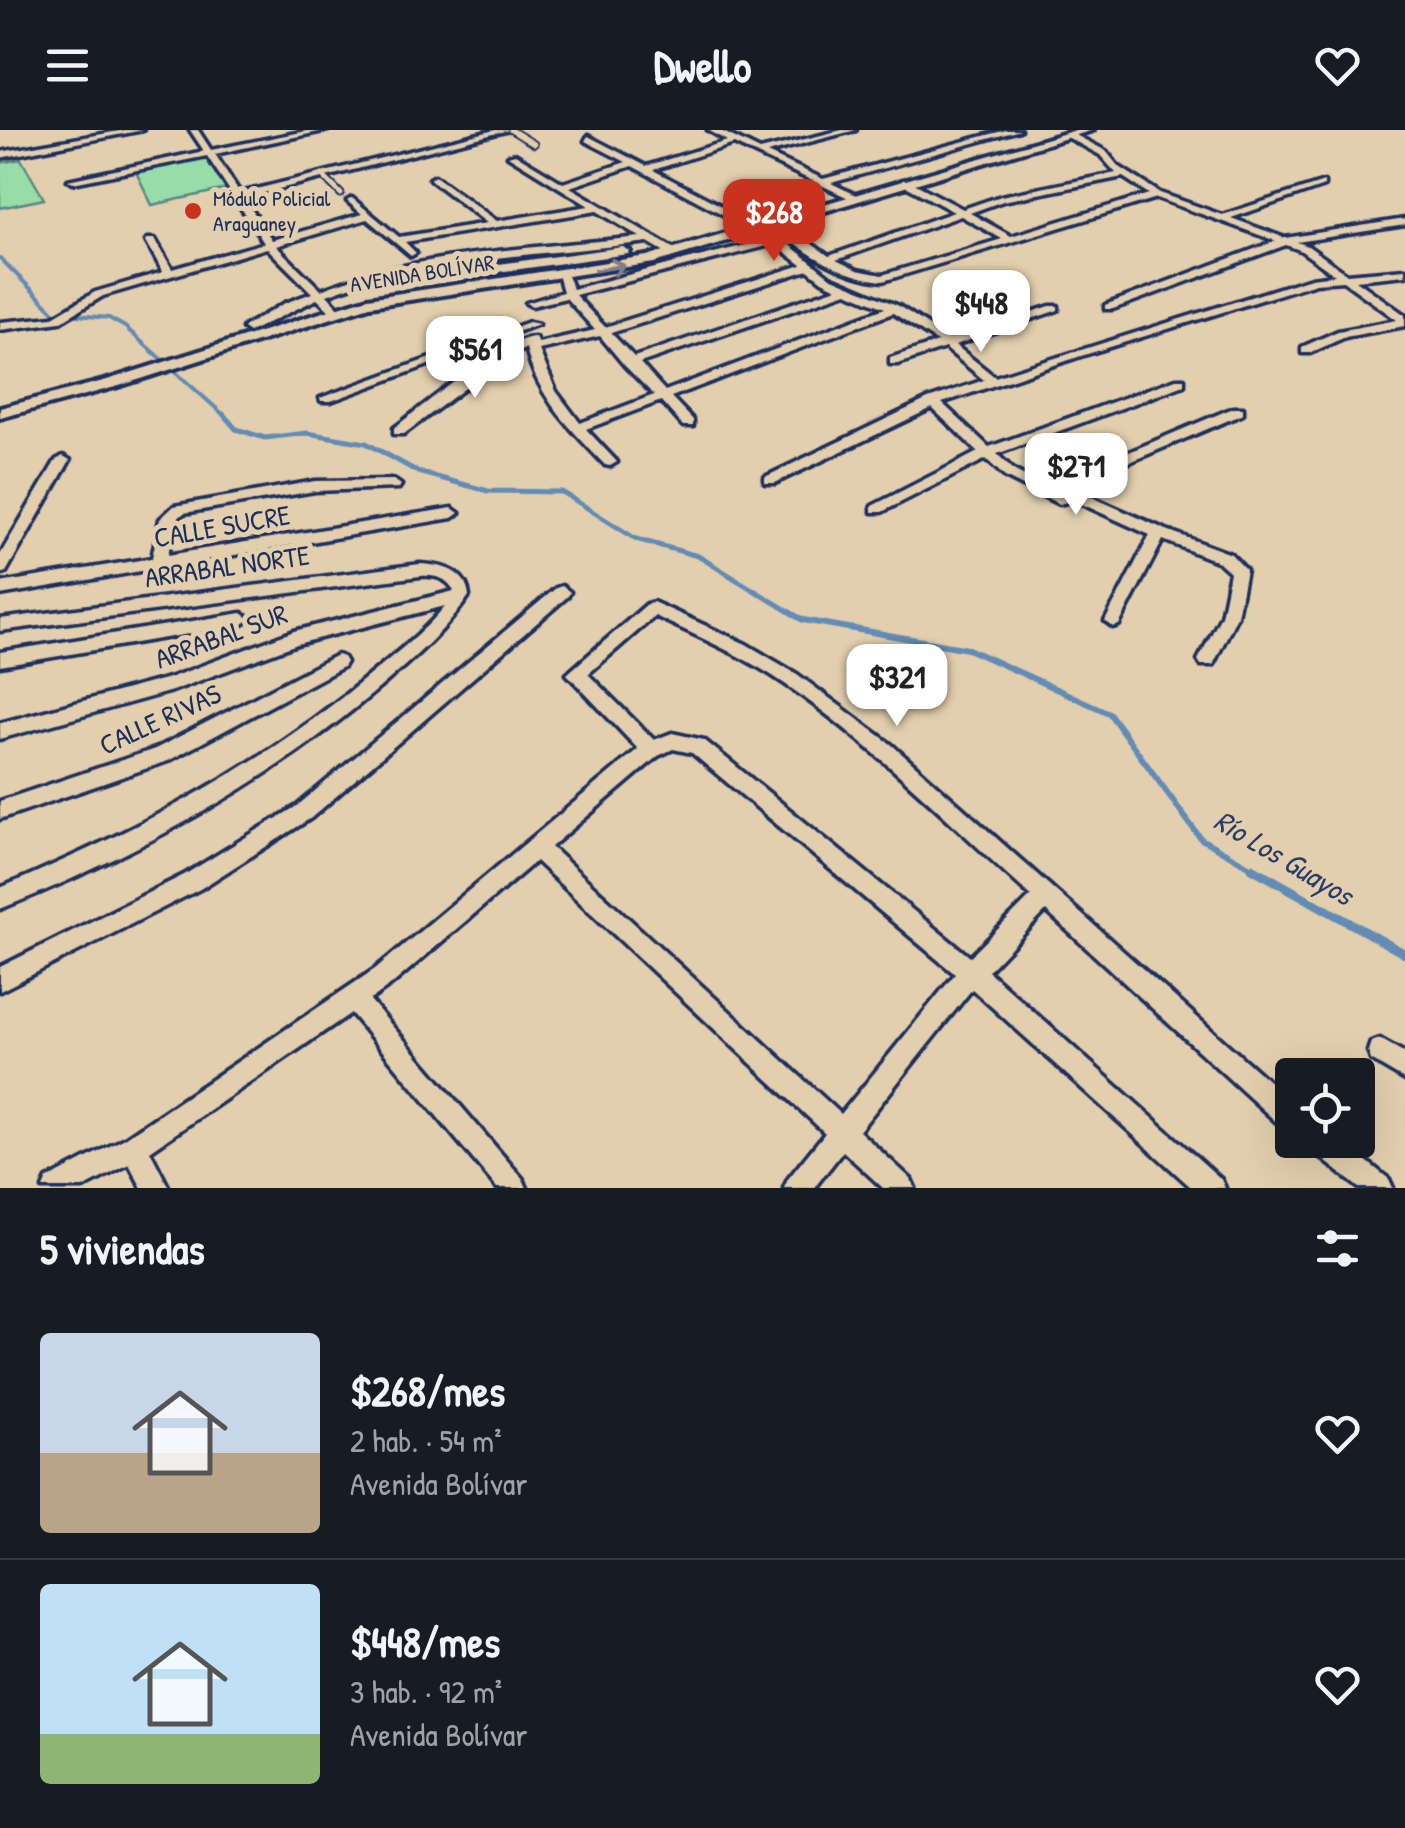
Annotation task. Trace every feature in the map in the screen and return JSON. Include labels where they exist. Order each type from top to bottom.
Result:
[{"type":"main road","name":"AVENIDA BOLÍVAR","points":[[326,303],[562,276],[674,253],[1088,130]]},
{"type":"main road","name":"AVENIDA BOLÍVAR","points":[[0,413],[326,303],[431,277],[765,224]]},
{"type":"main road","name":"AVENIDA BOLÍVAR","points":[[0,402],[117,376]]},
{"type":"street","points":[[0,155],[139,130]]},
{"type":"street","points":[[194,130],[271,246],[326,303]]},
{"type":"street","points":[[73,180],[324,130]]},
{"type":"street","points":[[239,196],[508,130]]},
{"type":"street","points":[[712,130],[855,198]]},
{"type":"street","points":[[809,130],[824,137]]},
{"type":"street","points":[[761,152],[852,130]]},
{"type":"street","points":[[824,182],[1008,131],[1029,147]]},
{"type":"street","points":[[1070,136],[1103,154],[1157,196],[1289,240],[1403,317]]},
{"type":"street","points":[[588,139],[865,277],[883,278],[1157,196]]},
{"type":"street","points":[[646,169],[735,142]]},
{"type":"street","points":[[512,156],[674,253]]},
{"type":"street","points":[[562,186],[633,163]]},
{"type":"street","points":[[829,259],[1018,194],[1124,174]]},
{"type":"street","points":[[435,179],[495,224]]},
{"type":"street","points":[[904,182],[1007,238]]},
{"type":"street","points":[[1226,216],[1321,184]]},
{"type":"street","points":[[352,201],[411,253]]},
{"type":"street","points":[[399,240],[596,208]]},
{"type":"street","points":[[0,326],[56,320],[99,294],[366,216]]},
{"type":"street","points":[[1109,307],[1289,240],[1405,222]]},
{"type":"street","points":[[765,224],[776,240],[810,266],[894,308],[993,381]]},
{"type":"street","points":[[532,304],[776,240]]},
{"type":"street","points":[[152,241],[169,274]]},
{"type":"street","points":[[695,248],[710,259]]},
{"type":"street","points":[[399,431],[492,362],[531,344],[602,332],[810,266]]},
{"type":"street","points":[[770,480],[933,402],[993,381],[1289,287],[1405,272]]},
{"type":"street","points":[[562,276],[570,296],[660,398],[688,423]]},
{"type":"street","points":[[529,280],[531,344],[538,375],[610,462]]},
{"type":"street","points":[[629,364],[848,288]]},
{"type":"street","points":[[239,334],[278,309],[326,303]]},
{"type":"street","points":[[578,428],[894,308]]},
{"type":"street","points":[[894,361],[1054,308]]},
{"type":"street","points":[[1306,350],[1342,334],[1403,317]]},
{"type":"street","points":[[326,398],[533,324]]},
{"type":"street","points":[[877,510],[986,452],[1180,382]]},
{"type":"street","points":[[933,402],[1010,474],[1050,496],[1074,494],[1226,558],[1238,570],[1229,616],[1206,660]]},
{"type":"street","points":[[1074,494],[1093,475],[1238,411]]},
{"type":"street","points":[[0,568],[63,460]]},
{"type":"street","points":[[159,562],[168,519],[179,509],[315,486],[394,485]]},
{"type":"street","name":"CALLE SUCRE","points":[[0,589],[452,513]]},
{"type":"street","points":[[1112,621],[1159,533]]},
{"type":"street","name":"ARRABAL NORTE","points":[[0,625],[356,575],[430,570],[460,589]]},
{"type":"street","points":[[0,899],[126,846],[300,743],[412,650],[460,589]]},
{"type":"street","name":"ARRABAL SUR","points":[[0,731],[172,684],[294,638],[460,589]]},
{"type":"street","points":[[0,980],[163,898],[304,812],[562,592]]},
{"type":"street","points":[[651,750],[576,674],[653,608],[791,679],[884,750],[1275,1104]]},
{"type":"street","points":[[0,659],[242,619]]},
{"type":"street","name":"CALLE RIVAS","points":[[0,810],[161,755],[337,662]]},
{"type":"street","points":[[56,1188],[134,1146],[384,977],[651,750],[672,741],[697,746],[971,972],[1212,1188]]},
{"type":"street","points":[[536,847],[902,1188]]},
{"type":"street","points":[[797,1188],[971,972],[1045,897]]},
{"type":"street","points":[[352,996],[514,1188]]},
{"type":"street","points":[[1380,1052],[1405,1068]]},
{"type":"street","points":[[134,1146],[156,1188]]},
{"type":"street","points":[[1342,1158],[1380,1188]]},
{"type":"lane","points":[[508,130],[534,144]]},
{"type":"lane","points":[[322,176],[341,194]]},
{"type":"green space","points":[[208,153],[231,188],[152,205],[134,168]]},
{"type":"green space","points":[[21,159],[44,199],[0,208],[0,163]]},
{"type":"waterway","name":"Río Los Guayos","points":[[0,258],[55,313],[109,318],[125,327],[224,415]]},
{"type":"waterway","name":"Río Los Guayos","points":[[224,415],[236,429],[265,438],[307,433],[366,443],[418,472],[488,491],[562,492],[636,539],[698,556],[798,617]]},
{"type":"waterway","name":"Río Los Guayos","points":[[794,615],[803,620],[968,649],[1109,713],[1201,839],[1256,870]]},
{"type":"waterway","name":"Río Los Guayos","points":[[1252,868],[1405,954]]},
{"type":"place","name":"Módulo Policial Araguaney","points":[[193,211]]}]
